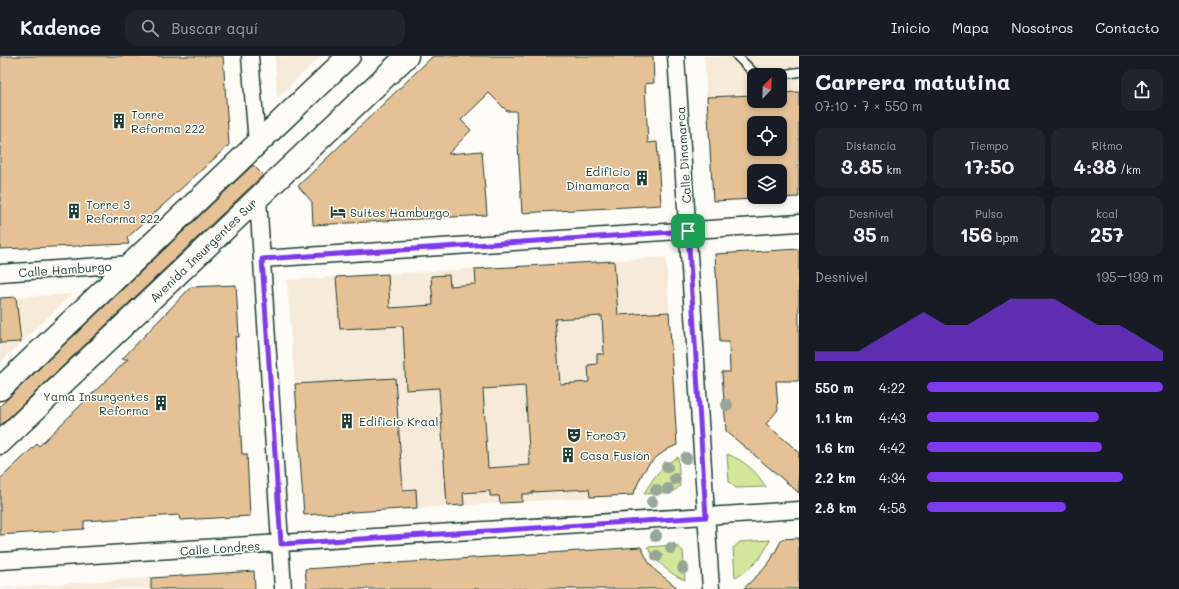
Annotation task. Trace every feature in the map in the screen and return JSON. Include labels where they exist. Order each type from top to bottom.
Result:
[{"type":"main road","points":[[0,389],[349,56]]},
{"type":"main road","name":"Avenida Insurgentes Sur","points":[[0,444],[407,56]]},
{"type":"street","points":[[250,56],[257,144]]},
{"type":"street","name":"Calle Dinamarca","points":[[676,56],[711,589]]},
{"type":"street","points":[[258,198],[283,589]]},
{"type":"street","points":[[262,259],[799,223]]},
{"type":"street","name":"Calle Hamburgo","points":[[0,273],[130,264]]},
{"type":"street","name":"Calle Londres","points":[[0,562],[799,510]]},
{"type":"lane","points":[[736,56],[749,68]]},
{"type":"lane","points":[[787,74],[799,72]]},
{"type":"shaded area","points":[[275,56],[321,56],[277,98]]},
{"type":"shaded area","points":[[704,56],[799,56],[799,197],[787,198],[787,164],[747,164],[747,199],[713,201]]},
{"type":"shaded area","points":[[666,257],[677,445],[668,449],[649,464],[642,474],[633,495],[304,515],[287,280]]},
{"type":"shaded area","points":[[72,294],[18,346],[0,363],[0,298]]},
{"type":"shaded area","points":[[254,571],[255,589],[0,589],[0,588]]},
{"type":"green space","points":[[727,454],[750,467],[766,487],[736,488],[729,482]]},
{"type":"green space","points":[[678,457],[680,486],[673,492],[644,494],[658,473],[672,460]]},
{"type":"green space","points":[[770,540],[764,552],[756,562],[747,570],[735,577],[733,548],[740,542]]},
{"type":"green space","points":[[676,545],[683,551],[685,580],[673,574],[663,566],[647,547]]},
{"type":"building","points":[[0,56],[223,56],[229,145],[127,238],[129,244],[0,249]]},
{"type":"building","points":[[433,56],[653,56],[654,83],[645,84],[648,143],[657,142],[661,205],[522,213],[516,111],[507,111],[489,93],[461,120],[471,130],[448,154],[482,151],[487,215],[313,225],[312,202],[298,186]]},
{"type":"building","points":[[799,92],[799,197],[787,198],[787,164],[747,164],[747,199],[713,201],[707,97],[747,95],[747,108],[787,108],[787,93]]},
{"type":"building","points":[[253,165],[263,175],[0,426],[0,406]]},
{"type":"building","points":[[799,249],[799,381],[776,381],[778,409],[766,424],[799,452],[799,493],[726,431],[722,372],[730,372],[729,342],[720,342],[715,254]]},
{"type":"building","points":[[614,261],[618,315],[669,312],[677,445],[668,449],[649,464],[642,474],[633,495],[590,497],[589,489],[532,492],[532,494],[522,494],[522,502],[500,503],[499,496],[490,496],[490,491],[463,493],[464,505],[447,506],[439,388],[406,390],[403,326],[340,329],[336,277],[388,274],[390,308],[433,305],[431,276],[449,275],[450,286],[476,284],[475,269]],"holes":[[[602,316],[604,354],[597,354],[597,364],[588,365],[589,382],[560,384],[555,319]],[[525,386],[530,465],[488,468],[483,389]]]},
{"type":"building","points":[[236,285],[239,337],[235,337],[242,454],[247,454],[250,516],[180,520],[179,515],[84,521],[84,529],[0,535],[0,479],[37,444],[39,446],[128,359],[122,359],[191,287]]},
{"type":"building","points":[[16,297],[21,342],[0,343],[0,298]]},
{"type":"building","points":[[395,378],[403,490],[416,489],[417,508],[304,515],[295,384]]},
{"type":"building","points":[[799,538],[799,589],[743,589],[771,560],[782,539]]},
{"type":"building","points":[[641,547],[649,563],[657,572],[679,589],[307,589],[305,569]]},
{"type":"building","points":[[254,571],[255,589],[151,589],[151,578]]},
{"type":"place","name":"Torre Reforma 222","points":[[119,121]]},
{"type":"place","name":"Edificio Dinamarca","points":[[642,178]]},
{"type":"place","name":"Torre 3 Reforma 222","points":[[74,211]]},
{"type":"place","name":"Suites Hamburgo","points":[[338,212]]},
{"type":"place","name":"Yama Insurgentes Reforma","points":[[161,403]]},
{"type":"place","name":"Edificio Kraal","points":[[347,421]]},
{"type":"place","name":"Foro37","points":[[574,435]]},
{"type":"place","name":"Casa Fusión","points":[[568,455]]},
{"type":"route","points":[[688,231],[706,517],[281,544],[262,259],[688,231]]}]
